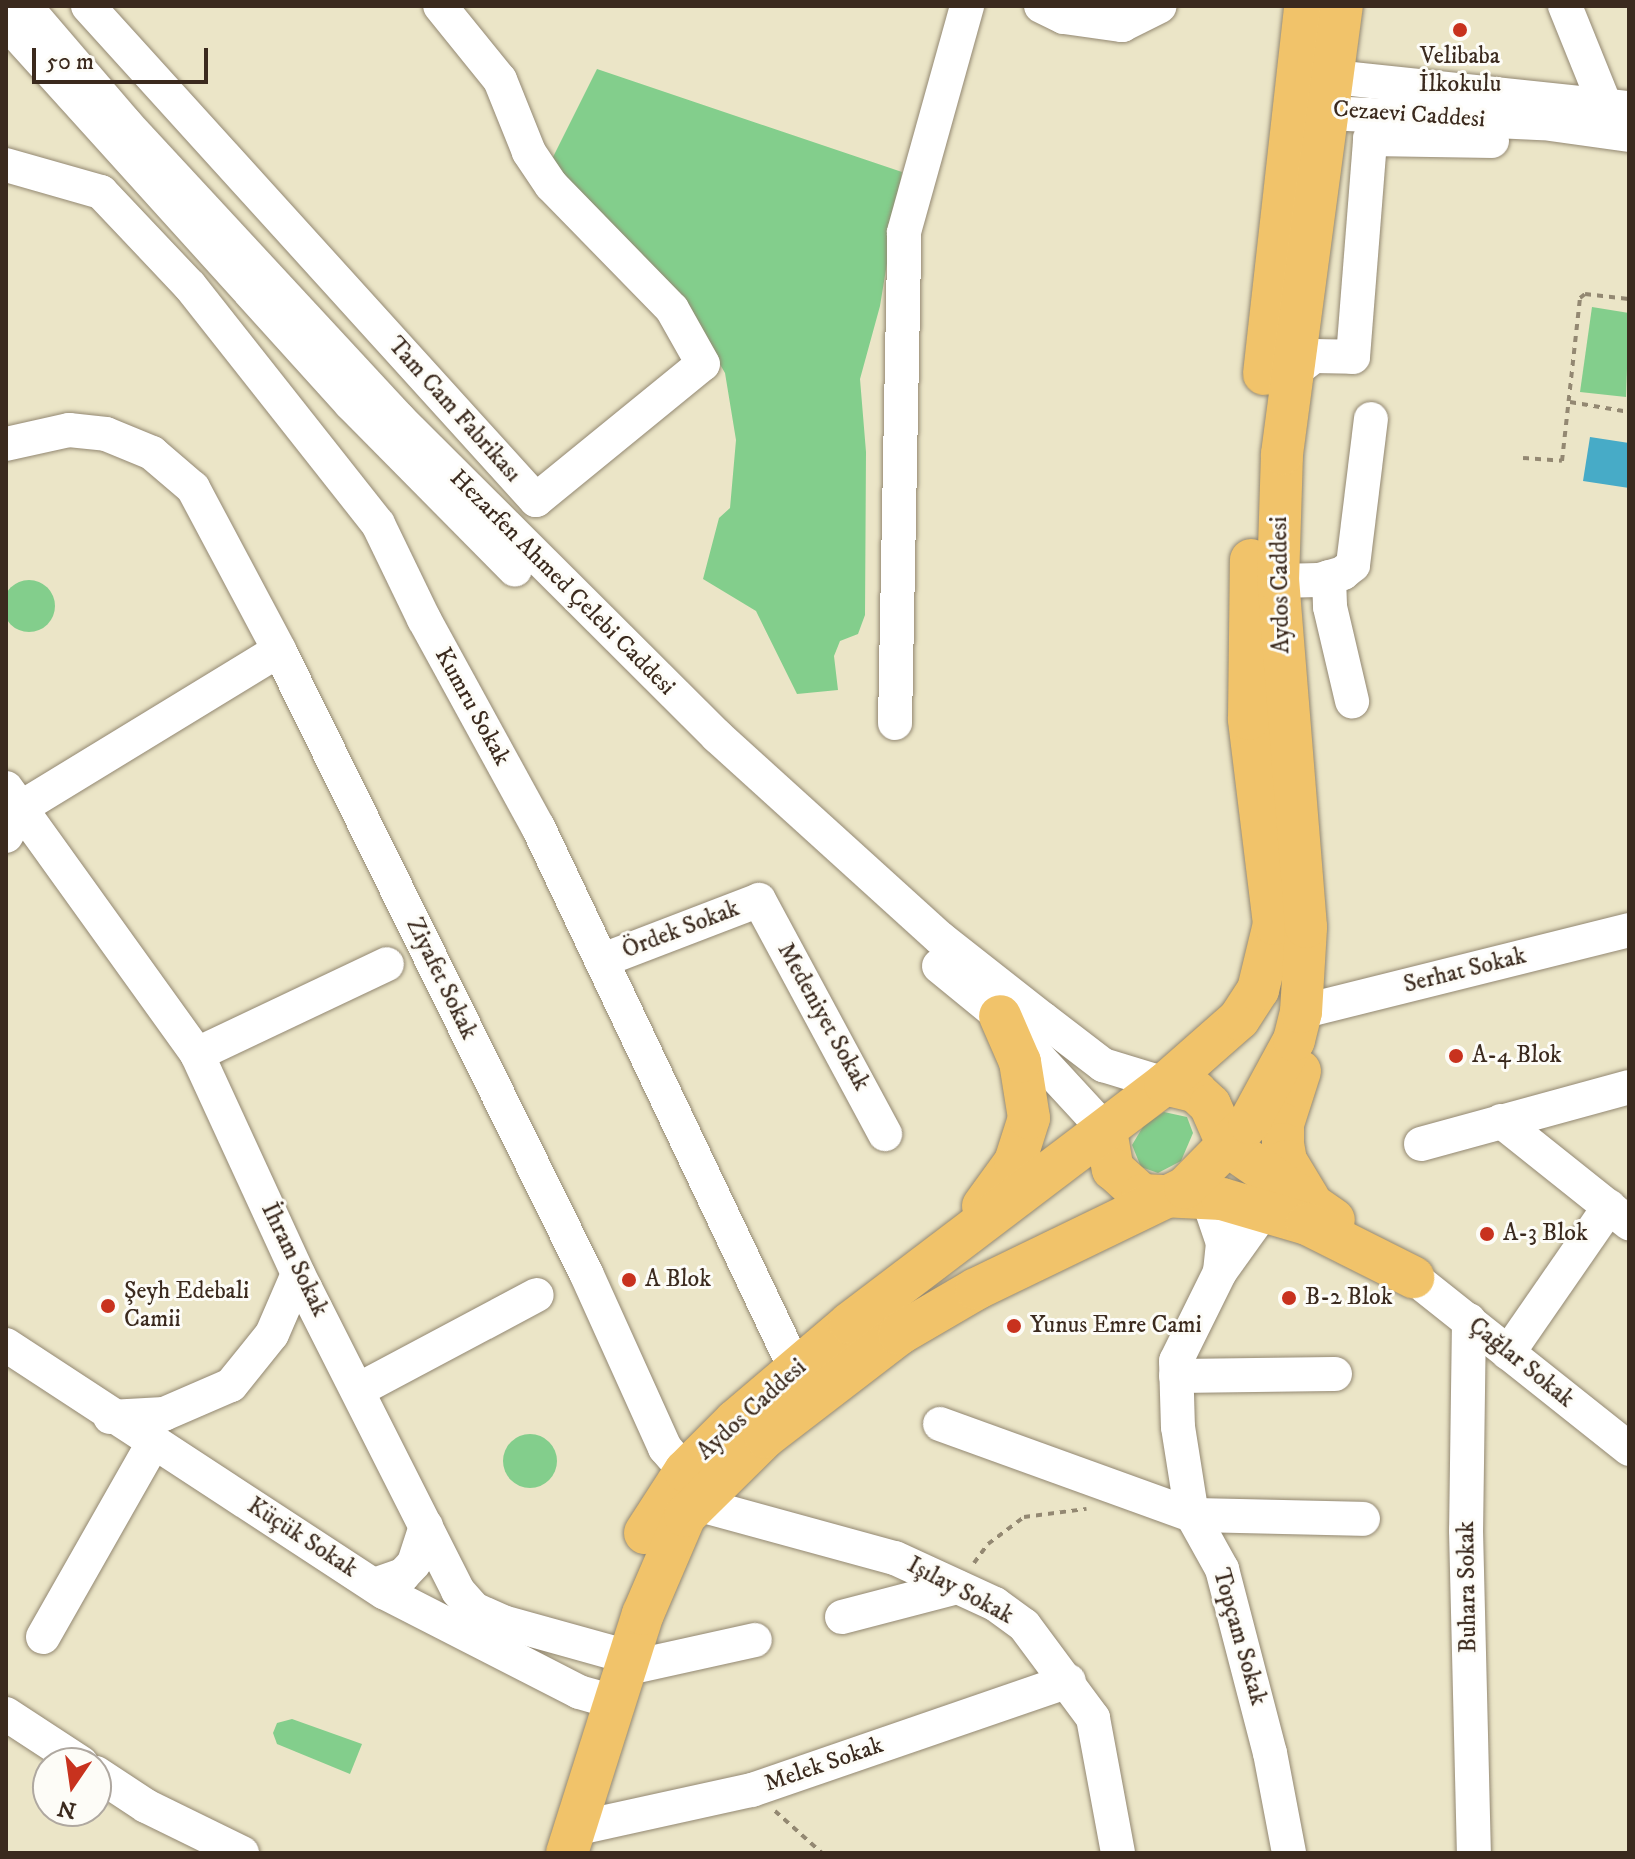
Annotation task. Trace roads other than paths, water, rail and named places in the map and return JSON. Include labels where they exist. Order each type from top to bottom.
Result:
[{"type":"main road","name":"Aydos Caddesi","points":[[1165,1084],[1239,1019],[1258,990],[1274,924],[1249,719],[1251,539],[1293,91],[1305,6]]},
{"type":"main road","name":"Aydos Caddesi","points":[[1228,1146],[1266,1099],[1301,1012],[1306,927],[1278,581],[1282,454],[1342,6]]},
{"type":"main road","points":[[1286,1190],[1283,1124],[1299,1079],[1301,1012]]},
{"type":"main road","points":[[944,1253],[1015,1162],[1026,1130],[1020,1062],[1000,1016]]},
{"type":"main road","points":[[1286,1190],[1208,1199],[1161,1199],[1125,1185],[1106,1150],[1106,1131],[1165,1084],[1196,1092],[1210,1105],[1228,1146],[1286,1190],[1307,1224],[1413,1277]]},
{"type":"main road","name":"Aydos Caddesi","points":[[562,1845],[612,1675],[691,1488],[796,1370],[1106,1131]]},
{"type":"main road","points":[[1161,1199],[1185,1188],[1228,1146]]},
{"type":"main road","name":"Aydos Caddesi","points":[[691,1488],[765,1437],[899,1334],[964,1295],[1161,1199]]},
{"type":"street","name":"Tam Cam Fabrikası","points":[[88,6],[536,500],[703,364],[672,309],[551,185],[529,152],[500,80],[440,6]]},
{"type":"street","points":[[895,723],[904,232],[967,6]]},
{"type":"street","points":[[1041,6],[1064,17],[1122,25],[1160,6]]},
{"type":"street","points":[[1565,6],[1617,107]]},
{"type":"street","name":"Hezarfen Ahmed Çelebi Caddesi","points":[[18,17],[218,260],[465,522],[811,854],[1000,1016],[1106,1131]]},
{"type":"street","name":"Hezarfen Ahmed Çelebi Caddesi","points":[[18,17],[399,419],[717,736],[940,938],[1032,1010],[1103,1065],[1165,1084]]},
{"type":"street","name":"Cezaevi Caddesi","points":[[1293,91],[1629,135]]},
{"type":"street","name":"Cezaevi Caddesi","points":[[1330,95],[1617,107]]},
{"type":"street","points":[[1292,373],[1314,356],[1353,357],[1370,139],[1492,141]]},
{"type":"street","name":"Kumru Sokak","points":[[6,165],[101,192],[190,286],[322,447],[378,524],[603,960],[796,1370]]},
{"type":"street","points":[[1278,581],[1343,573],[1358,551],[1371,419]]},
{"type":"street","name":"Ziyafet Sokak","points":[[6,444],[69,430],[106,434],[152,453],[193,488],[279,650],[586,1273],[665,1448],[691,1488]]},
{"type":"street","points":[[1329,577],[1330,607],[1352,701]]},
{"type":"street","points":[[11,811],[279,650]]},
{"type":"street","name":"İhram Sokak","points":[[11,811],[197,1054],[298,1274],[360,1389],[458,1591],[474,1609],[612,1675]]},
{"type":"street","name":"Ördek Sokak","points":[[603,960],[759,900]]},
{"type":"street","name":"Medeniyet Sokak","points":[[759,900],[885,1134]]},
{"type":"street","name":"Serhat Sokak","points":[[1301,1012],[1629,930]]},
{"type":"street","points":[[197,1054],[387,964]]},
{"type":"street","points":[[1421,1144],[1629,1087]]},
{"type":"street","points":[[1501,1121],[1619,1215],[1508,1353]]},
{"type":"street","points":[[1220,1272],[1286,1190]]},
{"type":"street","name":"Topçam Sokak","points":[[1208,1199],[1223,1243],[1220,1272],[1176,1361],[1178,1427],[1192,1515],[1222,1569],[1270,1753],[1289,1853]]},
{"type":"street","points":[[110,1417],[164,1414],[231,1385],[272,1334],[298,1274]]},
{"type":"street","name":"Çağlar Sokak","points":[[1413,1277],[1629,1449]]},
{"type":"street","points":[[360,1389],[537,1295]]},
{"type":"street","name":"Buhara Sokak","points":[[1469,1320],[1466,1530],[1474,1853]]},
{"type":"street","name":"Küçük Sokak","points":[[6,1345],[110,1417],[374,1585],[612,1675]]},
{"type":"street","points":[[1176,1376],[1335,1374]]},
{"type":"street","points":[[940,1424],[1192,1515],[1363,1519]]},
{"type":"street","points":[[43,1637],[153,1443]]},
{"type":"street","name":"Işılay Sokak","points":[[691,1488],[895,1558],[995,1604],[1024,1625],[1069,1681],[1093,1718],[1113,1852]]},
{"type":"street","points":[[374,1585],[403,1575],[414,1563],[426,1526]]},
{"type":"street","points":[[842,1617],[957,1587]]},
{"type":"street","points":[[612,1675],[755,1640]]},
{"type":"street","name":"Melek Sokak","points":[[562,1845],[752,1790],[1069,1681]]},
{"type":"street","points":[[6,1714],[57,1747]]},
{"type":"street","points":[[112,1784],[146,1806],[242,1853]]},
{"type":"water","points":[[1590,437],[1629,443],[1629,488],[1583,481]]},
{"type":"place","name":"Velibaba İlkokulu","points":[[1460,30]]},
{"type":"place","name":"A-4 Blok","points":[[1456,1056]]},
{"type":"place","name":"A-3 Blok","points":[[1487,1234]]},
{"type":"place","name":"A Blok","points":[[629,1280]]},
{"type":"place","name":"B-2 Blok","points":[[1289,1298]]},
{"type":"place","name":"Şeyh Edebali Camii","points":[[108,1306]]},
{"type":"place","name":"Yunus Emre Cami","points":[[1014,1326]]}]
